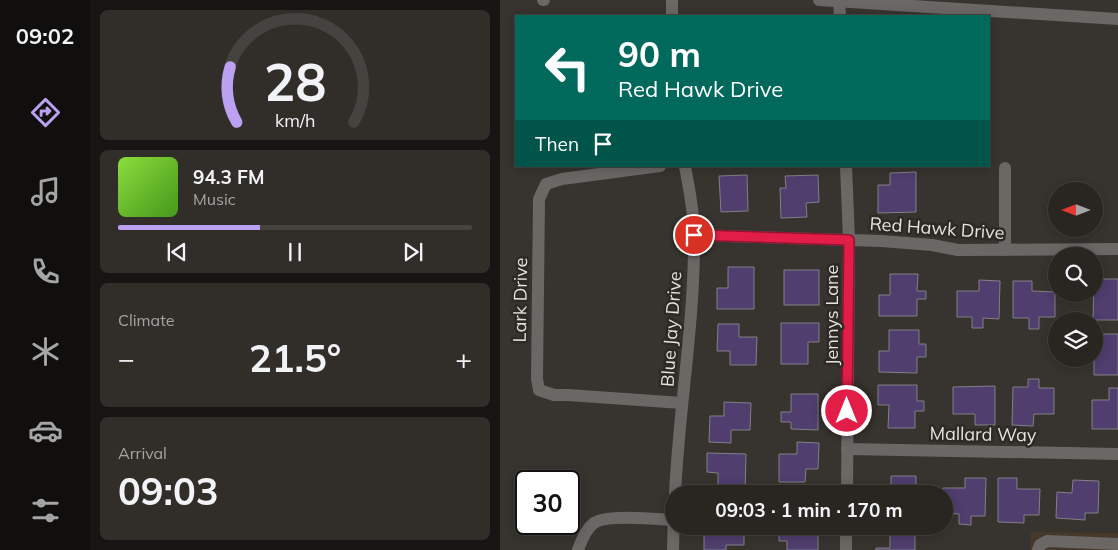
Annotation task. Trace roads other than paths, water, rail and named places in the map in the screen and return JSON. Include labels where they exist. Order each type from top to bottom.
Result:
[{"type":"street","points":[[672,0],[672,15]]},
{"type":"street","points":[[819,0],[1118,19]]},
{"type":"street","points":[[839,1],[840,15]]},
{"type":"street","name":"Lark Drive","points":[[652,167],[562,178],[546,184],[539,199],[536,379],[539,390],[554,395],[682,403]]},
{"type":"street","name":"Blue Jay Drive","points":[[675,485],[689,347],[694,235],[692,204],[685,167]]},
{"type":"street","name":"Jennys Lane","points":[[846,167],[849,240],[847,485]]},
{"type":"street","points":[[1006,168],[1006,250]]},
{"type":"street","name":"Red Hawk Drive","points":[[694,235],[909,243],[958,250],[1118,249]]},
{"type":"street","name":"Mallard Way","points":[[847,450],[1118,454]]},
{"type":"street","points":[[578,550],[587,530],[595,522],[625,518],[665,520]]},
{"type":"street","points":[[673,535],[673,550]]},
{"type":"street","points":[[846,535],[846,550]]},
{"type":"street","points":[[1038,550],[1040,545],[1047,541],[1077,546],[1118,544]]}]
